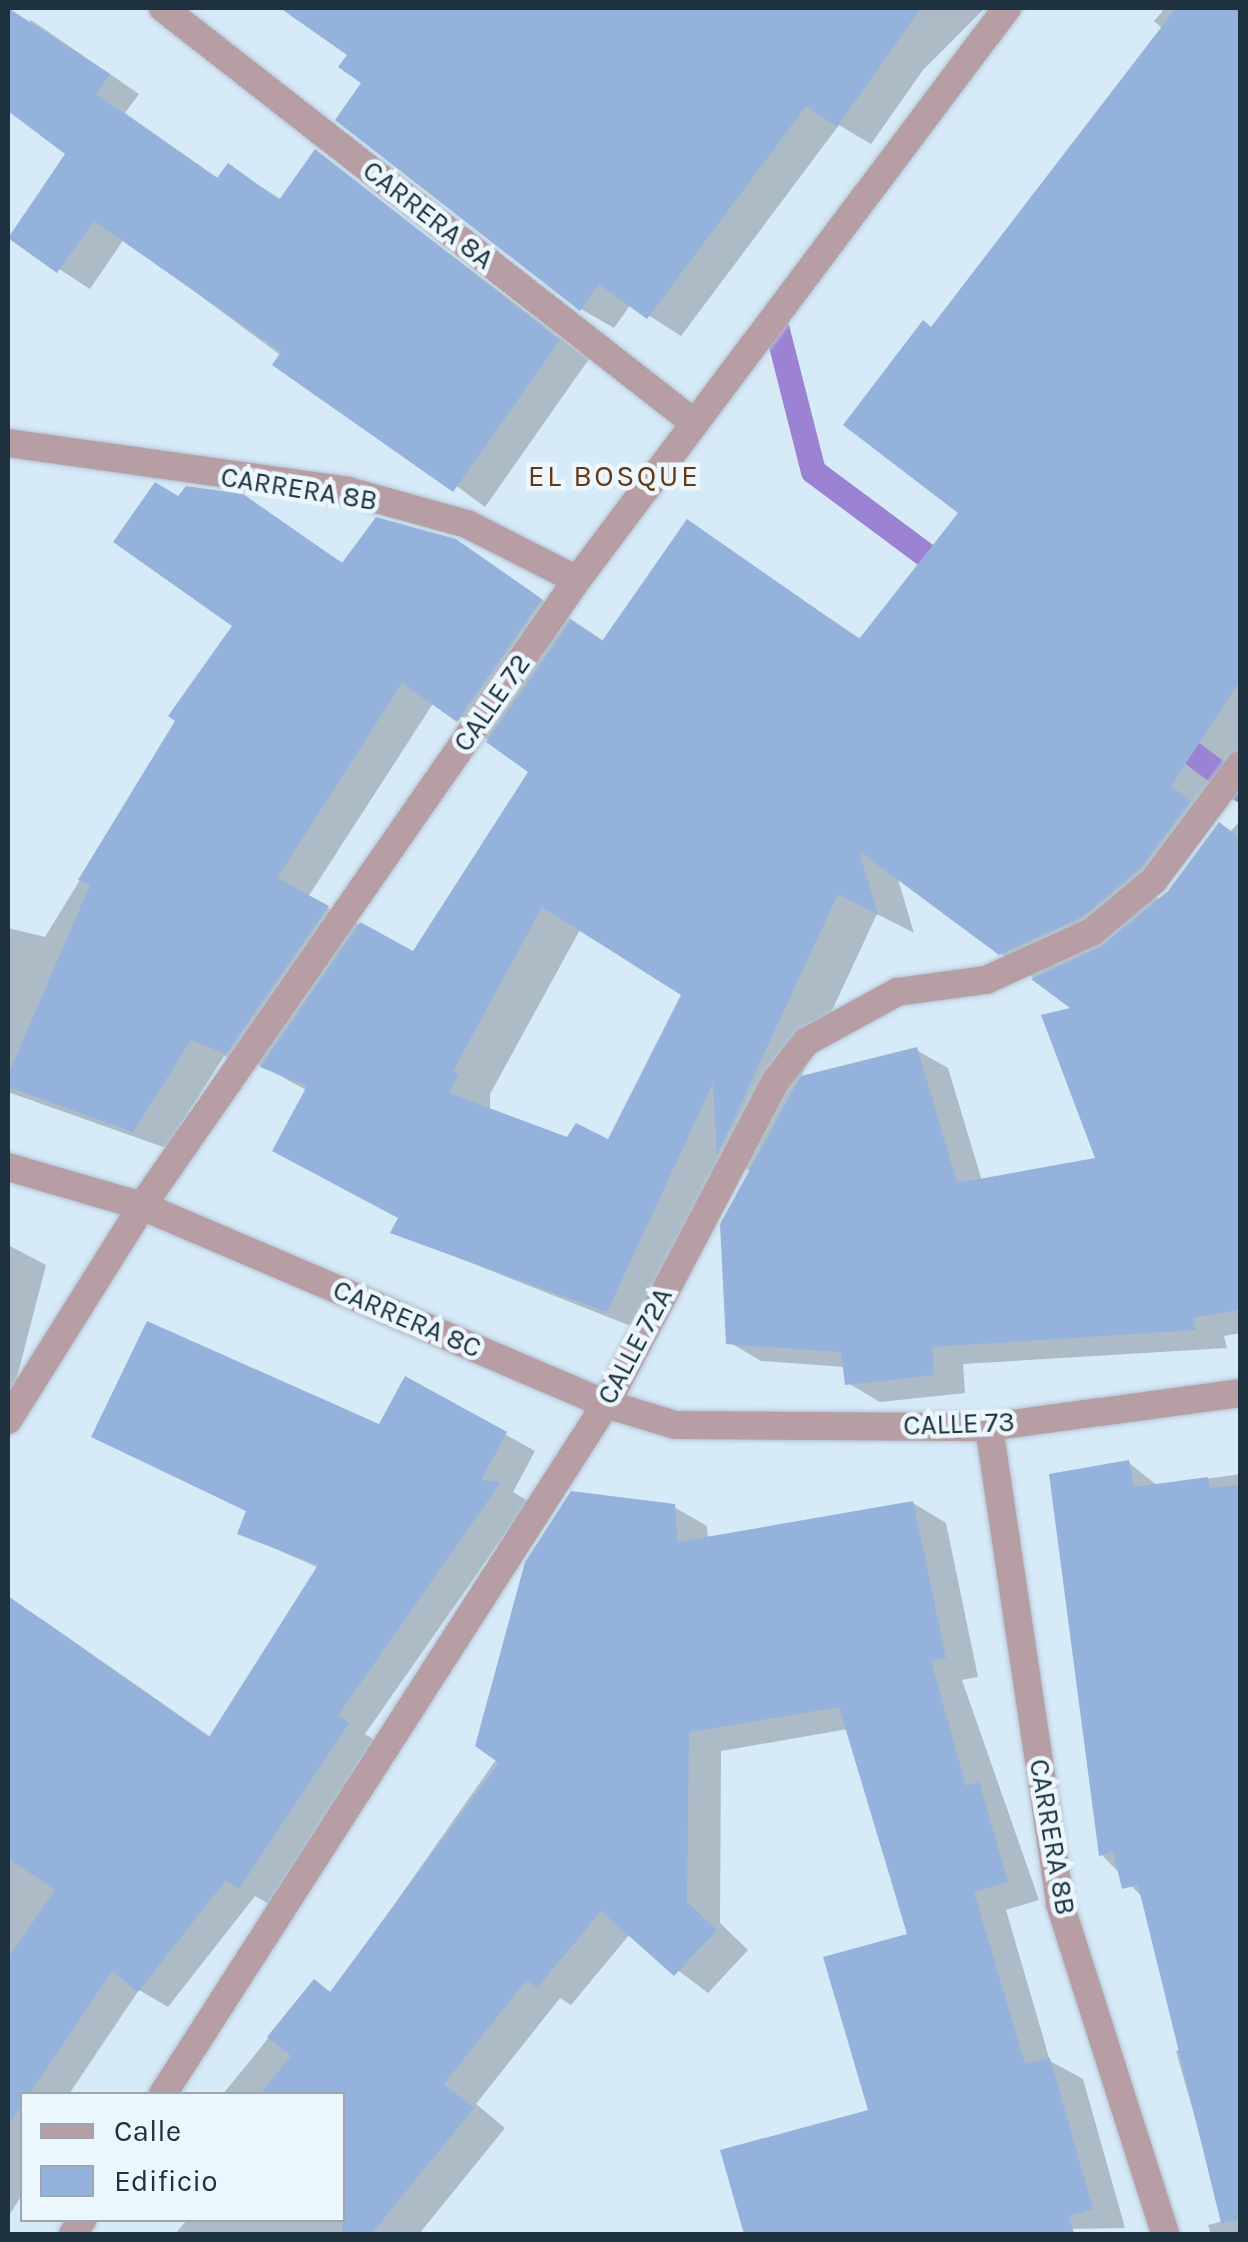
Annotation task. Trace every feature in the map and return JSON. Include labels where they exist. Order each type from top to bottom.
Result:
[{"type":"street","name":"CARRERA 8A","points":[[163,8],[693,422]]},
{"type":"street","name":"CALLE 72","points":[[8,1420],[142,1206],[577,580],[1007,8]]},
{"type":"street","name":"CARRERA 8B","points":[[8,443],[348,491],[467,524],[577,580]]},
{"type":"street","name":"CALLE 72A","points":[[164,2092],[606,1404],[775,1082],[806,1042],[897,992],[986,980],[1092,932],[1154,880],[1240,766]]},
{"type":"street","name":"CARRERA 8C","points":[[8,1167],[142,1206],[606,1404],[674,1425]]},
{"type":"street","name":"CALLE 73","points":[[674,1425],[989,1427],[1240,1393]]},
{"type":"street","name":"CARRERA 8B","points":[[989,1427],[1060,1904],[1165,2234]]},
{"type":"building","points":[[8,8],[110,74],[96,94],[217,178],[228,163],[279,200],[315,149],[560,340],[453,492],[272,365],[281,352],[94,221],[57,273],[8,238],[65,154],[8,111]]},
{"type":"building","points":[[280,8],[921,8],[837,127],[806,106],[647,319],[599,284],[580,311],[335,120],[361,83],[338,67],[347,55]]},
{"type":"building","points":[[1176,8],[1240,8],[1240,681],[1171,786],[1191,801],[1141,868],[1083,917],[999,955],[859,851],[878,915],[838,894],[717,1155],[713,1083],[607,1312],[390,1233],[398,1218],[272,1151],[307,1086],[260,1067],[360,922],[413,951],[528,772],[486,742],[571,620],[602,641],[687,519],[859,639],[958,513],[843,425],[923,320],[931,327]],"holes":[[[542,907],[681,995],[608,1139],[576,1123],[567,1137],[449,1093],[459,1074],[453,1071]]]},
{"type":"building","points":[[155,482],[178,496],[186,486],[243,494],[342,563],[376,517],[456,539],[542,599],[457,722],[402,683],[277,878],[329,906],[226,1054],[191,1040],[133,1132],[8,1087],[8,1075],[90,885],[78,880],[175,721],[168,716],[232,626],[113,542]]},
{"type":"building","points":[[1219,822],[1240,838],[1240,1310],[1193,1318],[1196,1330],[932,1347],[934,1375],[845,1385],[841,1352],[726,1344],[720,1224],[801,1076],[917,1047],[957,1183],[1095,1158],[1041,1015],[1070,1008],[1031,979],[1103,945],[1168,891]]},
{"type":"building","points":[[147,1321],[379,1424],[405,1376],[507,1432],[481,1480],[501,1482],[338,1715],[349,1723],[239,1889],[226,1880],[138,1992],[112,1971],[31,2092],[20,2092],[20,2108],[8,2126],[8,1958],[55,1890],[8,1858],[8,1596],[209,1737],[318,1565],[237,1534],[246,1511],[91,1437]]},
{"type":"building","points":[[1129,1460],[1134,1487],[1208,1477],[1210,1488],[1240,1485],[1240,2220],[1221,2223],[1138,1885],[1122,1889],[1113,1851],[1099,1856],[1049,1474]]},
{"type":"building","points":[[571,1491],[675,1504],[677,1542],[913,1501],[946,1658],[931,1661],[966,1786],[979,1782],[1008,1882],[974,1892],[1025,2064],[1050,2058],[1093,2209],[1069,2216],[1074,2234],[744,2234],[720,2150],[868,2110],[823,1957],[907,1934],[839,1707],[689,1732],[687,1902],[717,1930],[674,1976],[601,1911],[537,1988],[527,1979],[444,2084],[474,2108],[371,2234],[342,2234],[345,2092],[262,2092],[291,2056],[267,2037],[314,1979],[330,1992],[499,1763],[475,1746],[525,1562]]},
{"type":"waterway","points":[[774,318],[813,471],[951,574]]},
{"type":"waterway","points":[[1168,735],[1240,789]]},
{"type":"district","name":"EL BOSQUE","points":[[614,476]]}]
